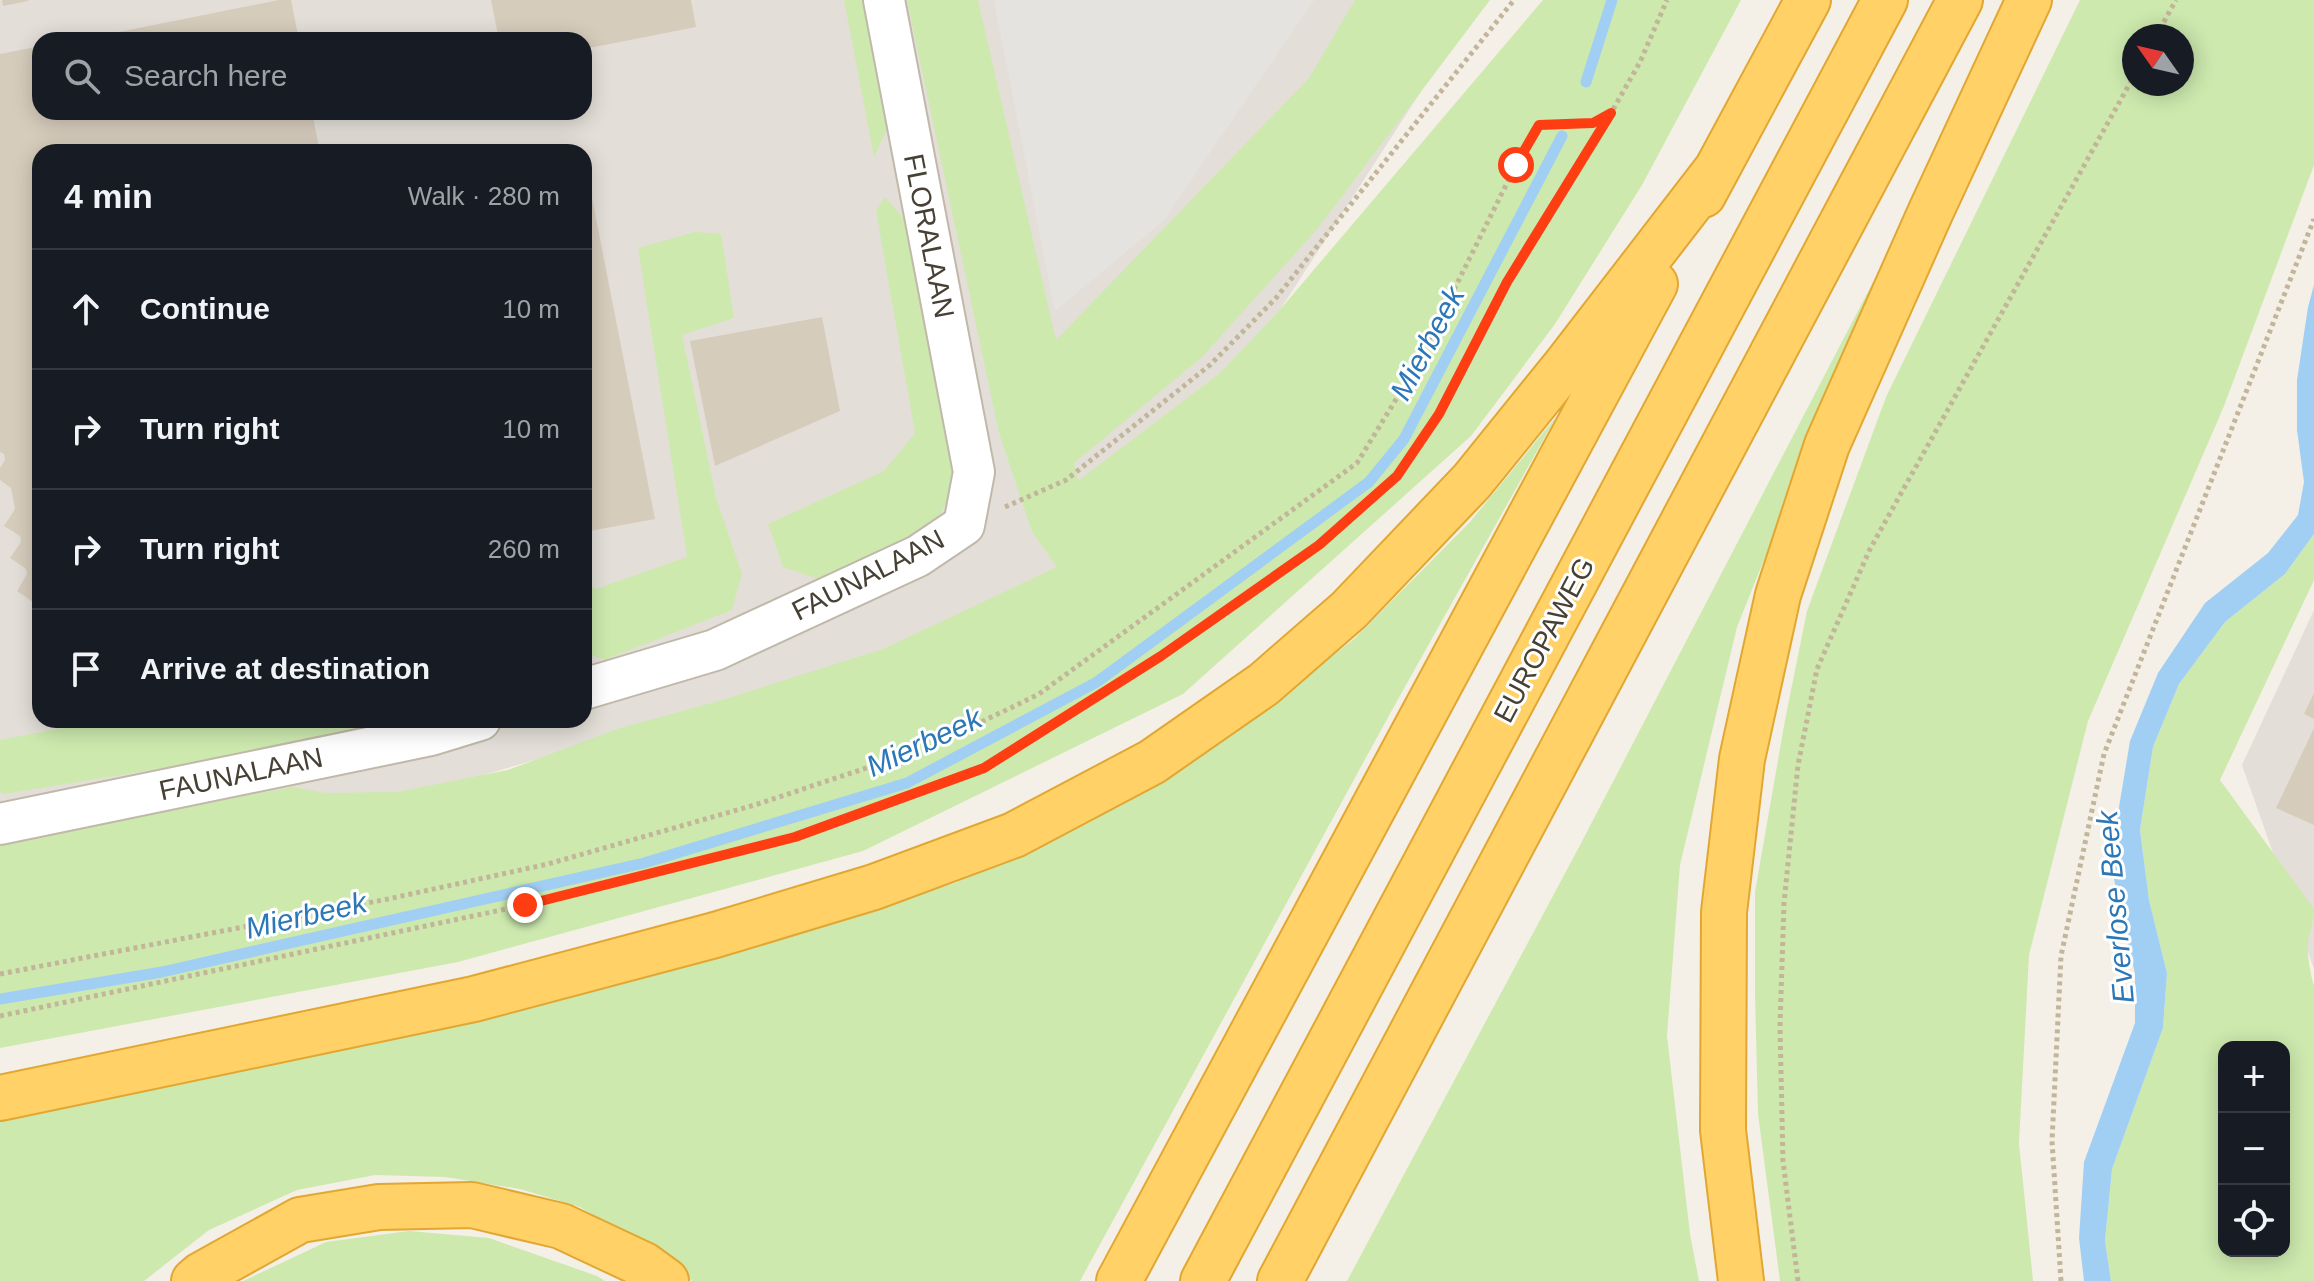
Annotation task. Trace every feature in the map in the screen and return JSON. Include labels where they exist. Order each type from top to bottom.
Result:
[{"type":"highway","points":[[1119,1281],[1808,0]]},
{"type":"highway","name":"EUROPAWEG","points":[[1203,1281],[1885,0]]},
{"type":"highway","points":[[1280,1281],[1960,0]]},
{"type":"highway","points":[[1741,1281],[1723,1130],[1724,912],[1742,759],[1778,595],[1827,445],[2029,0]]},
{"type":"highway","points":[[0,1098],[474,999],[715,935],[874,887],[1014,835],[1152,762],[1275,675],[1349,610],[1472,481],[1717,169]]},
{"type":"highway","points":[[194,1281],[300,1220],[379,1207],[472,1205],[561,1226],[644,1265],[666,1281]]},
{"type":"street","name":"FLORALAAN","points":[[884,0],[974,472]]},
{"type":"street","name":"FAUNALAAN","points":[[592,687],[715,650],[918,556],[964,525],[974,472]]},
{"type":"street","name":"FAUNALAAN","points":[[0,824],[454,728]]},
{"type":"path","points":[[964,525],[1066,480],[1210,365],[1276,298],[1514,0]]},
{"type":"path","points":[[0,1016],[525,905],[795,837],[984,768],[1161,656],[1319,545],[1397,476],[1439,414],[1507,282],[1640,62],[1667,0]]},
{"type":"path","points":[[2163,24],[2176,0]]},
{"type":"path","points":[[1798,1281],[1783,1161],[1780,1026],[1784,903],[1798,765],[1817,669],[1870,549],[2123,96]]},
{"type":"path","points":[[0,974],[388,899],[548,864],[758,804],[932,746],[1039,694],[1357,463],[1414,370],[1539,125],[1593,123],[1611,113]]},
{"type":"path","points":[[2061,1281],[2052,1141],[2061,956],[2104,754],[2314,219]]},
{"type":"shaded area","points":[[0,0],[1480,0],[1096,595],[0,917]]},
{"type":"shaded area","points":[[994,0],[1314,0],[1164,220],[1055,311]]},
{"type":"shaded area","points":[[2314,610],[2314,969],[2242,765]]},
{"type":"green space","points":[[844,0],[869,0],[890,123],[874,157]]},
{"type":"green space","points":[[907,0],[978,0],[1056,340],[1309,78],[1355,0],[1490,0],[1319,227],[1202,357],[1074,463],[1078,481],[1220,373],[1278,312],[1543,0],[1741,0],[1642,185],[1555,324],[1471,436],[1183,694],[863,851],[458,962],[0,1048],[0,841],[293,787],[326,793],[397,792],[508,770],[617,729],[719,701],[883,649],[1057,567],[1032,532],[999,433]]},
{"type":"green space","points":[[2080,0],[2314,0],[2314,165],[2224,406],[2088,721],[2029,955],[2019,1143],[2033,1281],[1780,1281],[1758,1114],[1755,892],[1807,611],[1886,397]]},
{"type":"green space","points":[[885,197],[913,229],[958,480],[937,520],[827,582],[783,567],[768,524],[884,471],[915,433],[876,211]]},
{"type":"green space","points":[[695,232],[721,234],[734,318],[682,335],[716,497],[742,574],[732,610],[604,660],[592,655],[592,587],[596,589],[687,557],[638,248]]},
{"type":"green space","points":[[1885,259],[1737,627],[1680,865],[1667,1036],[1690,1234],[1699,1281],[1347,1281],[1578,849]]},
{"type":"green space","points":[[1556,417],[1080,1281],[692,1281],[658,1254],[580,1207],[520,1189],[445,1177],[375,1175],[297,1190],[209,1230],[144,1281],[0,1281],[0,1112],[768,941],[955,883],[1088,823],[1221,743],[1354,639],[1470,522]]},
{"type":"green space","points":[[2314,534],[2314,580],[2220,780],[2314,909],[2308,947],[2314,986],[2314,1281],[2111,1281],[2105,1241],[2112,1169],[2163,1028],[2167,973],[2149,900],[2140,830],[2153,747],[2179,684],[2225,622],[2285,574]]},
{"type":"green space","points":[[62,728],[372,728],[354,737],[4,794],[0,792],[0,740]]},
{"type":"green space","points":[[409,1231],[489,1238],[605,1281],[243,1281],[326,1242]]},
{"type":"water","points":[[2314,285],[2314,534],[2285,574],[2225,622],[2179,684],[2153,747],[2140,830],[2149,900],[2167,973],[2163,1028],[2112,1169],[2105,1241],[2111,1281],[2084,1281],[2079,1238],[2084,1162],[2135,1023],[2135,974],[2110,861],[2130,741],[2158,673],[2205,603],[2268,553],[2298,515],[2304,482],[2297,430],[2297,380]]},
{"type":"building","points":[[2,0],[28,0],[28,1],[3,6]]},
{"type":"building","points":[[291,0],[297,32],[119,32]]},
{"type":"building","points":[[491,0],[691,0],[696,27],[592,47],[592,32],[497,32]]},
{"type":"building","points":[[32,48],[32,120],[314,120],[318,144],[32,144],[32,601],[17,591],[27,574],[26,569],[10,558],[21,542],[20,536],[4,526],[15,509],[11,488],[0,480],[0,468],[5,460],[0,452],[0,54]]},
{"type":"building","points":[[592,198],[655,519],[592,531]]},
{"type":"building","points":[[822,317],[840,411],[715,466],[690,341]]},
{"type":"building","points":[[2314,693],[2314,719],[2304,714]]},
{"type":"building","points":[[2314,728],[2314,825],[2276,808]]},
{"type":"waterway","name":"Mierbeek","points":[[1586,82],[1612,0]]},
{"type":"waterway","name":"Mierbeek","points":[[0,999],[162,972],[644,863],[907,783],[1097,682],[1369,482],[1404,439],[1562,136]]},
{"type":"route","points":[[525,905],[795,837],[984,768],[1161,656],[1319,545],[1397,476],[1439,414],[1507,282],[1611,113],[1593,123],[1539,125],[1516,165]]},
{"type":"water label","name":"Everlose Beek","points":[[2115,907]]}]
